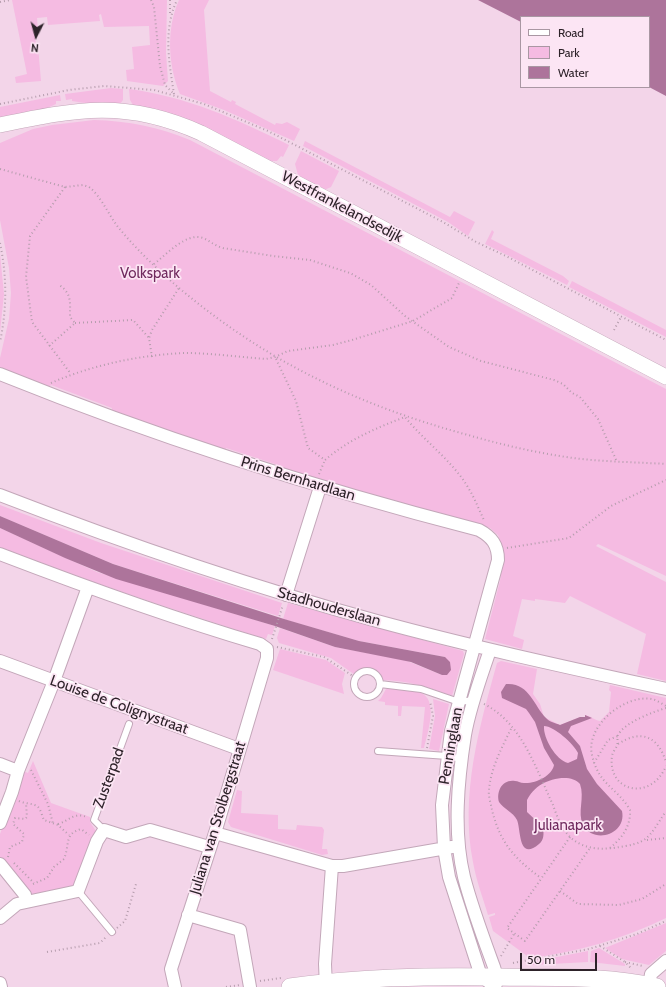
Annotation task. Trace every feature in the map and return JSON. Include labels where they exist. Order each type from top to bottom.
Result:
[{"type":"main road","points":[[290,987],[408,982],[581,979],[654,986]]},
{"type":"main road","points":[[433,987],[490,980]]},
{"type":"street","name":"Westfrankelandsedijk","points":[[0,125],[64,112],[92,110],[130,111],[179,124],[208,137],[666,377]]},
{"type":"street","name":"Prins Bernhardlaan","points":[[0,374],[197,448],[320,487],[479,530],[492,537]]},
{"type":"street","points":[[286,595],[320,487]]},
{"type":"street","name":"Stadhouderslaan","points":[[0,495],[112,538],[286,595],[490,650],[666,689]]},
{"type":"street","points":[[476,646],[498,560],[492,537]]},
{"type":"street","points":[[0,554],[88,587],[260,644],[267,649]]},
{"type":"street","points":[[0,823],[12,792],[19,768],[54,681],[88,587]]},
{"type":"street","name":"Penninglaan","points":[[476,646],[458,702],[447,756],[442,805],[444,848],[448,877],[490,980]]},
{"type":"street","name":"Juliana van Stolbergstraat","points":[[175,987],[171,970],[215,833],[267,658],[267,649]]},
{"type":"street","name":"Penninglaan","points":[[490,650],[465,734],[458,805],[459,846],[464,876],[490,980]]},
{"type":"street","name":"Louise de Colignystraat","points":[[0,661],[239,749]]},
{"type":"street","points":[[0,764],[19,768]]},
{"type":"street","points":[[0,918],[26,898],[78,891],[97,841],[104,830],[126,837],[150,830],[209,848]]},
{"type":"street","points":[[215,833],[332,866],[343,866],[459,846]]},
{"type":"street","points":[[0,864],[26,898]]},
{"type":"street","points":[[326,985],[325,964],[332,866]]},
{"type":"street","points":[[188,915],[240,930],[250,987]]},
{"type":"street","points":[[666,961],[651,974],[654,986],[666,982]]},
{"type":"street","points":[[0,983],[1,987]]},
{"type":"lane","points":[[372,672],[379,679],[380,684],[377,693],[368,697],[363,696],[356,690],[356,678],[362,673],[372,672]]},
{"type":"lane","points":[[380,684],[426,690],[458,702],[474,700]]},
{"type":"lane","name":"Zusterpad","points":[[104,830],[94,820],[129,724]]},
{"type":"lane","points":[[378,751],[447,756],[462,759]]},
{"type":"lane","points":[[78,891],[112,932]]},
{"type":"path","points":[[0,2],[10,0]]},
{"type":"path","points":[[151,0],[154,7],[160,66],[165,85],[174,95]]},
{"type":"path","points":[[170,0],[168,60],[174,95]]},
{"type":"path","points":[[170,15],[177,0]]},
{"type":"path","points":[[0,104],[68,90],[104,86],[144,88],[174,95],[228,114],[268,131],[436,218],[476,242],[506,256],[666,340]]},
{"type":"path","points":[[0,169],[65,187],[83,185],[93,190],[118,226],[179,288],[230,328],[314,379],[405,417],[521,448],[572,458],[666,464]]},
{"type":"path","points":[[65,187],[30,236],[26,264],[26,277],[29,291],[30,317],[35,328],[71,374]]},
{"type":"path","points":[[154,264],[187,240],[202,238],[216,247],[310,260],[331,266],[360,278],[371,285],[405,316],[444,344],[481,361],[554,380],[563,384],[572,393],[580,397],[598,419],[617,462]]},
{"type":"path","points":[[0,243],[5,267],[6,296],[0,342]]},
{"type":"path","points":[[37,389],[71,374],[116,362],[184,353],[266,359],[276,357],[288,351],[333,345],[413,321],[452,298],[461,279]]},
{"type":"path","points":[[59,285],[66,289],[70,298],[70,317],[75,323]]},
{"type":"path","points":[[152,357],[149,338],[152,330],[179,288]]},
{"type":"path","points":[[614,330],[621,316]]},
{"type":"path","points":[[49,346],[75,323],[84,322],[133,320],[149,338]]},
{"type":"path","points":[[276,357],[296,401],[308,448],[325,460],[338,449],[354,439],[405,417]]},
{"type":"path","points":[[405,417],[420,435],[441,455],[469,489],[492,537]]},
{"type":"path","points":[[496,549],[568,538],[611,506],[666,480]]},
{"type":"path","points":[[277,627],[281,613]]},
{"type":"path","points":[[267,649],[280,646],[324,657],[356,678]]},
{"type":"path","points":[[426,690],[432,706],[433,716],[427,755]]},
{"type":"path","points":[[609,848],[620,838],[628,826],[630,810],[603,781],[594,763],[591,753],[593,736],[606,718],[626,703],[652,699],[666,707]]},
{"type":"path","points":[[474,700],[492,708],[512,728],[527,748],[561,824],[570,837],[590,848],[628,846],[647,840],[666,838]]},
{"type":"path","points":[[594,763],[608,740],[618,736],[626,727],[636,720],[666,707]]},
{"type":"path","points":[[512,728],[496,761],[489,789],[489,798],[499,832],[510,851],[519,861],[541,878]]},
{"type":"path","points":[[618,736],[618,744]]},
{"type":"path","points":[[666,762],[659,744],[648,738],[633,736],[618,744],[612,754],[613,769],[618,779],[629,787],[643,789],[650,787],[660,779],[666,766]]},
{"type":"path","points":[[19,768],[29,768],[35,777],[48,804],[53,824]]},
{"type":"path","points":[[12,792],[19,801],[26,804],[33,804],[39,808],[44,820],[53,824],[58,824],[73,816],[82,816],[94,820]]},
{"type":"path","points":[[26,804],[28,817],[25,819],[15,818],[13,821],[13,824],[24,834],[24,838],[22,842],[10,847],[8,858],[34,884]]},
{"type":"path","points":[[647,840],[666,811]]},
{"type":"path","points":[[58,824],[69,835]]},
{"type":"path","points":[[26,898],[34,884],[47,878],[54,867],[64,859],[69,835],[74,831],[82,829],[97,841]]},
{"type":"path","points":[[570,837],[507,928],[525,941],[590,848]]},
{"type":"path","points":[[560,891],[575,902],[582,904],[619,905],[642,899],[666,884]]},
{"type":"path","points":[[490,980],[637,934],[666,921]]},
{"type":"path","points":[[490,980],[514,933]]},
{"type":"path","points":[[600,946],[625,962],[631,969]]},
{"type":"green space","points":[[12,0],[167,0],[166,53],[168,81],[163,86],[127,81],[126,70],[134,69],[132,47],[150,45],[149,26],[104,27],[101,14],[99,15],[100,21],[48,25],[47,17],[37,18],[38,31],[35,36],[36,46],[38,46],[41,81],[16,83],[15,77],[27,74]]},
{"type":"green space","points":[[179,0],[209,0],[204,10],[210,91],[231,102],[232,100],[236,102],[235,104],[275,125],[276,123],[282,124],[287,122],[300,129],[294,141],[224,110],[180,94],[173,71],[170,47],[172,23]]},
{"type":"green space","points":[[111,88],[123,89],[123,100],[120,104],[97,105],[72,101],[72,99],[66,100],[65,94]]},
{"type":"green space","points":[[129,89],[171,97],[211,110],[289,145],[283,157],[281,156],[277,161],[269,161],[133,105],[130,100]]},
{"type":"green space","points":[[60,95],[61,101],[56,101],[56,104],[39,112],[0,119],[0,107]]},
{"type":"green space","name":"Volkspark","points":[[94,120],[143,126],[178,135],[190,140],[666,389],[666,576],[598,544],[596,546],[666,582],[666,681],[637,674],[646,634],[570,596],[565,603],[535,599],[535,601],[522,599],[513,636],[524,640],[522,649],[485,639],[500,581],[504,552],[498,535],[490,528],[281,469],[281,466],[226,448],[225,451],[111,411],[112,408],[51,385],[49,387],[0,367],[0,358],[9,319],[11,293],[9,268],[0,220],[0,143],[33,129]]},
{"type":"green space","points":[[305,141],[450,217],[454,211],[475,222],[468,236],[448,222],[303,146]]},
{"type":"green space","points":[[301,151],[339,171],[331,187],[322,191],[298,175],[295,164]]},
{"type":"green space","points":[[492,230],[494,232],[491,239],[563,276],[569,281],[567,285],[485,244]]},
{"type":"green space","points":[[0,254],[4,294],[0,332]]},
{"type":"green space","points":[[572,281],[666,330],[666,337],[569,287]]},
{"type":"green space","points":[[0,505],[101,543],[282,603],[278,616],[113,564],[0,516]]},
{"type":"green space","points":[[0,528],[97,572],[275,626],[272,635],[268,634],[266,639],[199,618],[33,560],[0,547]]},
{"type":"green space","points":[[288,603],[463,651],[464,654],[452,696],[434,689],[417,685],[381,680],[376,673],[370,670],[358,672],[355,675],[331,658],[279,643],[277,638],[280,628],[335,647],[405,660],[442,675],[445,657],[359,641],[283,619]]},
{"type":"green space","points":[[280,649],[326,660],[345,673],[342,684],[344,694],[273,670]]},
{"type":"green space","name":"Julianapark","points":[[501,661],[537,669],[533,694],[540,704],[544,717],[560,725],[580,717],[585,717],[585,715],[600,721],[609,712],[611,692],[609,690],[610,685],[666,698],[666,918],[650,926],[600,944],[530,958],[493,931],[489,917],[495,915],[495,913],[488,915],[474,869],[469,812],[473,762],[478,737],[497,663]]},
{"type":"green space","points":[[386,689],[405,689],[415,691],[423,694],[427,698],[430,704],[431,712],[424,748],[421,748],[425,707],[402,706],[401,716],[398,716],[398,706],[385,705],[385,702],[378,701]]},
{"type":"green space","points":[[433,699],[449,704],[439,751],[429,749],[435,716]]},
{"type":"green space","points":[[33,761],[51,803],[90,817],[90,822],[96,831],[77,885],[33,896],[0,859],[0,834],[23,771],[28,773]]},
{"type":"green space","points":[[237,790],[242,791],[241,813],[278,815],[278,829],[296,830],[297,825],[322,827],[324,830],[322,849],[327,849],[328,854],[322,855],[231,827],[228,822]]},
{"type":"green space","points":[[666,923],[666,951],[649,965],[622,959],[605,948]]},
{"type":"green space","points":[[599,948],[625,964],[625,966],[590,962],[591,951]]},
{"type":"green space","points":[[588,951],[588,962],[532,965],[531,962]]},
{"type":"water","points":[[478,0],[666,0],[666,96],[650,88],[650,16],[520,16],[520,21]]},
{"type":"water","points":[[0,516],[113,564],[284,619],[359,641],[445,657],[450,662],[451,670],[447,675],[442,675],[411,662],[335,647],[275,626],[116,579],[65,558],[0,528]]},
{"type":"water","points":[[506,684],[514,684],[520,687],[526,691],[547,719],[560,725],[580,717],[585,717],[585,715],[592,718],[571,726],[568,732],[580,746],[587,769],[597,784],[622,811],[620,826],[615,831],[601,835],[588,831],[581,820],[582,794],[580,784],[572,779],[556,779],[539,786],[533,791],[527,800],[527,812],[543,827],[543,839],[532,849],[527,849],[524,847],[517,820],[499,802],[499,790],[503,784],[510,781],[528,783],[538,781],[550,773],[554,765],[544,748],[535,722],[529,713],[526,709],[502,698],[501,692]],"holes":[[[544,726],[558,732],[576,749],[578,753],[577,759],[568,763],[559,758],[551,748],[544,731]]]}]
